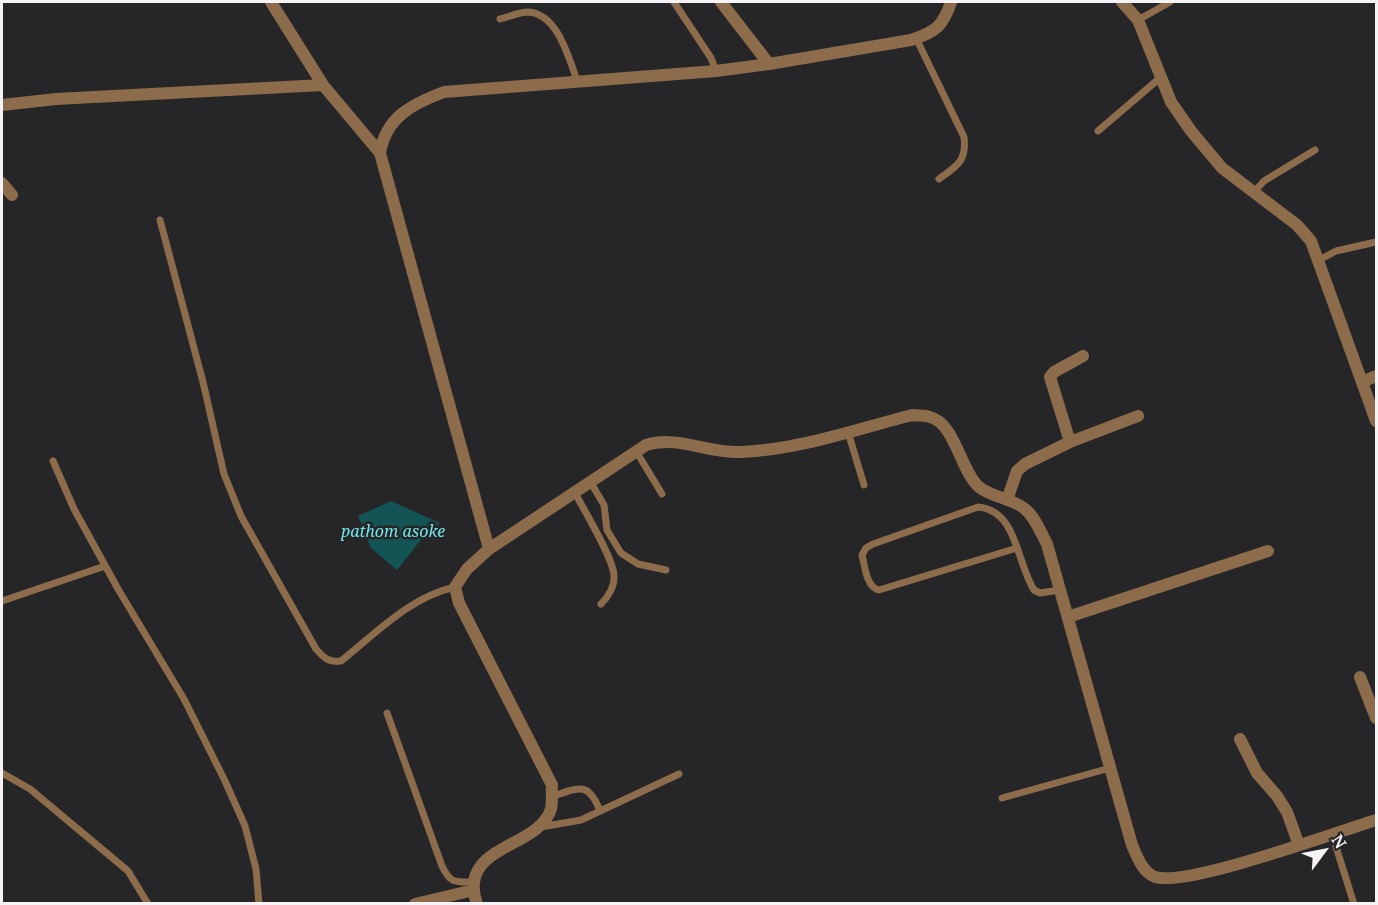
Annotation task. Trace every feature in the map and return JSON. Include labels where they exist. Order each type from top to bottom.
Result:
[{"type":"street","points":[[271,2],[322,85],[380,153],[489,549]]},
{"type":"street","points":[[721,2],[769,64]]},
{"type":"street","points":[[380,153],[383,136],[395,120],[410,107],[444,92],[716,71],[916,38],[939,27],[951,2]]},
{"type":"street","points":[[1122,2],[1138,20],[1171,102],[1191,131],[1222,168],[1297,225],[1311,241],[1377,421]]},
{"type":"street","points":[[2,105],[56,99],[322,85]]},
{"type":"street","points":[[2,183],[12,195]]},
{"type":"street","points":[[1070,442],[1050,377],[1054,372],[1083,356]]},
{"type":"street","points":[[1362,382],[1377,376]]},
{"type":"street","points":[[477,903],[473,886],[477,871],[486,860],[538,827],[551,810],[552,786],[459,603],[455,587],[467,569],[489,549],[591,483],[646,444],[659,441],[678,442],[739,453],[774,449],[912,415],[933,417],[944,427],[955,442],[971,478],[989,493],[1026,509],[1047,544],[1132,845],[1141,866],[1154,877],[1172,878],[1204,873],[1377,820]]},
{"type":"street","points":[[1007,500],[1017,471],[1025,464],[1070,442],[1138,416]]},
{"type":"street","points":[[1068,617],[1268,551]]},
{"type":"street","points":[[1360,677],[1377,718]]},
{"type":"street","points":[[1240,739],[1257,773],[1287,812],[1299,845]]},
{"type":"street","points":[[415,903],[473,886]]},
{"type":"lane","points":[[674,2],[711,58],[716,71]]},
{"type":"lane","points":[[1138,20],[1170,2]]},
{"type":"lane","points":[[500,19],[531,12],[549,22],[558,34],[579,83]]},
{"type":"lane","points":[[916,38],[964,136],[966,147],[964,156],[958,165],[939,179]]},
{"type":"lane","points":[[1098,131],[1161,77]]},
{"type":"lane","points":[[1254,192],[1264,180],[1315,150]]},
{"type":"lane","points":[[160,220],[203,382],[224,474],[241,516],[316,649],[326,659],[333,662],[341,661],[406,609],[439,590],[455,587]]},
{"type":"lane","points":[[1319,260],[1336,251],[1377,242]]},
{"type":"lane","points":[[848,432],[864,485]]},
{"type":"lane","points":[[636,451],[662,494]]},
{"type":"lane","points":[[53,461],[74,509],[184,699],[225,782],[245,826],[256,869],[259,903]]},
{"type":"lane","points":[[591,483],[604,505],[607,530],[621,553],[638,564],[666,570]]},
{"type":"lane","points":[[575,493],[615,574],[609,596],[601,604]]},
{"type":"lane","points":[[1017,548],[879,590],[870,585],[862,555],[866,548],[873,544],[978,507],[995,511],[1009,526],[1034,590],[1040,593],[1060,590]]},
{"type":"lane","points":[[2,601],[105,566]]},
{"type":"lane","points":[[387,713],[445,872],[448,878],[473,886]]},
{"type":"lane","points":[[1002,798],[1110,768]]},
{"type":"lane","points":[[2,773],[30,789],[128,871],[148,903]]},
{"type":"lane","points":[[538,827],[581,820],[679,774]]},
{"type":"lane","points":[[551,797],[582,788],[595,797],[600,812]]},
{"type":"lane","points":[[1332,834],[1354,903]]},
{"type":"water","name":"pathom asoke","points":[[391,501],[440,523],[424,536],[397,570],[371,548],[358,516]]}]
